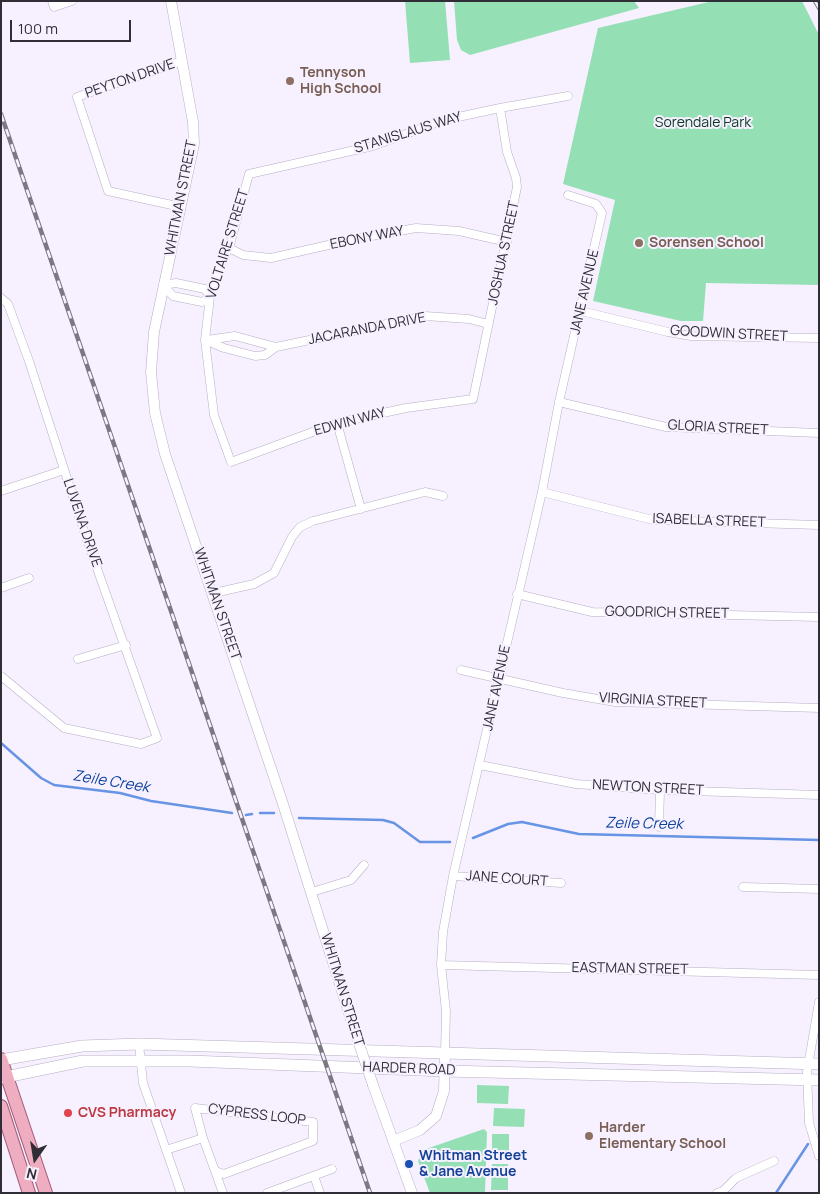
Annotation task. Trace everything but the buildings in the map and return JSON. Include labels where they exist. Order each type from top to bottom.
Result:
[{"type":"main road","name":"HARDER ROAD","points":[[1,1060],[82,1046],[139,1044],[813,1064]]},
{"type":"main road","points":[[1,1060],[5,1077],[46,1193]]},
{"type":"main road","name":"HARDER ROAD","points":[[5,1077],[83,1061],[141,1061],[813,1080]]},
{"type":"main road","points":[[1,1106],[29,1193]]},
{"type":"street","points":[[53,4],[72,1]]},
{"type":"street","name":"WHITMAN STREET","points":[[171,1],[194,132],[192,155],[163,285],[152,352],[154,412],[165,454],[214,593],[312,892],[355,1032],[412,1193]]},
{"type":"street","name":"PEYTON DRIVE","points":[[181,207],[108,191],[77,97],[182,61]]},
{"type":"street","name":"STANISLAUS WAY","points":[[249,174],[373,146],[444,120],[568,96]]},
{"type":"street","name":"JOSHUA STREET","points":[[473,399],[517,187],[516,178],[506,152],[500,108]]},
{"type":"street","name":"VOLTAIRE STREET","points":[[231,462],[214,415],[205,340],[210,298],[220,265],[229,248],[249,174]]},
{"type":"street","name":"JANE AVENUE","points":[[393,1141],[420,1130],[436,1116],[442,1099],[445,1071],[446,1011],[441,965],[443,932],[453,876],[542,492],[559,402],[602,213],[596,204],[568,196]]},
{"type":"street","name":"EBONY WAY","points":[[229,248],[243,255],[271,258],[355,239],[416,228],[459,231],[507,242]]},
{"type":"street","points":[[176,283],[205,289],[210,298],[202,302],[173,296],[163,285],[176,283]]},
{"type":"street","name":"LUVENA DRIVE","points":[[1,298],[9,307],[157,738],[141,744],[64,728],[1,676]]},
{"type":"street","name":"GOODWIN STREET","points":[[581,311],[691,336],[819,338]]},
{"type":"street","name":"JACARANDA DRIVE","points":[[205,340],[224,348],[255,356],[265,355],[276,347],[425,316],[469,319],[488,324]]},
{"type":"street","name":"JACARANDA DRIVE","points":[[205,340],[235,336],[276,347]]},
{"type":"street","name":"EDWIN WAY","points":[[231,462],[337,423],[406,408],[473,399]]},
{"type":"street","name":"GLORIA STREET","points":[[559,402],[666,427],[819,433]]},
{"type":"street","points":[[337,423],[361,509]]},
{"type":"street","points":[[1,491],[64,470]]},
{"type":"street","points":[[214,593],[254,584],[274,573],[300,527],[313,521],[425,492],[443,496]]},
{"type":"street","name":"ISABELLA STREET","points":[[542,492],[653,520],[819,525]]},
{"type":"street","points":[[1,588],[30,578]]},
{"type":"street","name":"GOODRICH STREET","points":[[517,594],[592,612],[819,617]]},
{"type":"street","points":[[78,659],[126,645]]},
{"type":"street","name":"VIRGINIA STREET","points":[[461,670],[498,680],[615,702],[819,708]]},
{"type":"street","name":"NEWTON STREET","points":[[480,765],[576,784],[660,790],[819,795]]},
{"type":"street","points":[[659,826],[660,790]]},
{"type":"street","points":[[312,892],[351,880],[364,865]]},
{"type":"street","name":"JANE COURT","points":[[453,876],[561,883]]},
{"type":"street","points":[[743,887],[819,889]]},
{"type":"street","name":"EASTMAN STREET","points":[[441,965],[819,975]]},
{"type":"street","points":[[819,1002],[810,1123],[819,1156]]},
{"type":"street","points":[[139,1044],[143,1083],[181,1193]]},
{"type":"street","name":"CYPRESS LOOP","points":[[195,1108],[313,1122],[313,1141],[224,1174],[215,1172],[203,1138],[195,1108]]},
{"type":"street","points":[[166,1150],[203,1138]]},
{"type":"street","points":[[721,1192],[736,1178],[774,1161]]},
{"type":"street","points":[[267,1193],[332,1169]]},
{"type":"street","points":[[215,1172],[223,1193]]},
{"type":"street","points":[[314,1176],[320,1193]]},
{"type":"green space","points":[[405,1],[445,1],[450,60],[410,63]]},
{"type":"green space","points":[[454,1],[634,1],[639,8],[470,55],[461,50],[457,40]]},
{"type":"green space","name":"Sorendale Park","points":[[713,1],[802,1],[819,35],[819,285],[706,283],[703,321],[681,321],[593,301],[615,200],[563,184],[598,28]]},
{"type":"green space","points":[[477,1085],[509,1086],[508,1104],[477,1103]]},
{"type":"green space","points":[[494,1108],[525,1109],[524,1127],[493,1126]]},
{"type":"green space","points":[[484,1129],[487,1132],[485,1193],[430,1193],[418,1161],[423,1150]]},
{"type":"green space","points":[[492,1134],[509,1134],[509,1160],[492,1160]]},
{"type":"green space","points":[[492,1164],[508,1164],[508,1190],[491,1190]]},
{"type":"waterway","name":"Zeile Creek","points":[[1,743],[41,778],[54,785],[120,793],[151,801],[232,813]]},
{"type":"waterway","name":"Zeile Creek","points":[[260,813],[274,813]]},
{"type":"waterway","name":"Zeile Creek","points":[[246,815],[252,814]]},
{"type":"waterway","name":"Zeile Creek","points":[[299,818],[383,820],[394,823],[420,842],[450,842]]},
{"type":"waterway","name":"Zeile Creek","points":[[473,838],[508,824],[522,822],[579,834],[819,840]]},
{"type":"waterway","points":[[776,1193],[808,1144]]},
{"type":"railway","points":[[815,1],[819,8]]},
{"type":"railway","points":[[1,114],[370,1193]]},
{"type":"place","name":"Tennyson High School","points":[[290,81]]},
{"type":"place","name":"Sorensen School","points":[[639,243]]},
{"type":"place","name":"CVS Pharmacy","points":[[68,1113]]},
{"type":"place","name":"Harder Elementary School","points":[[589,1136]]},
{"type":"place","name":"Whitman Street & Jane Avenue","points":[[409,1164]]}]
